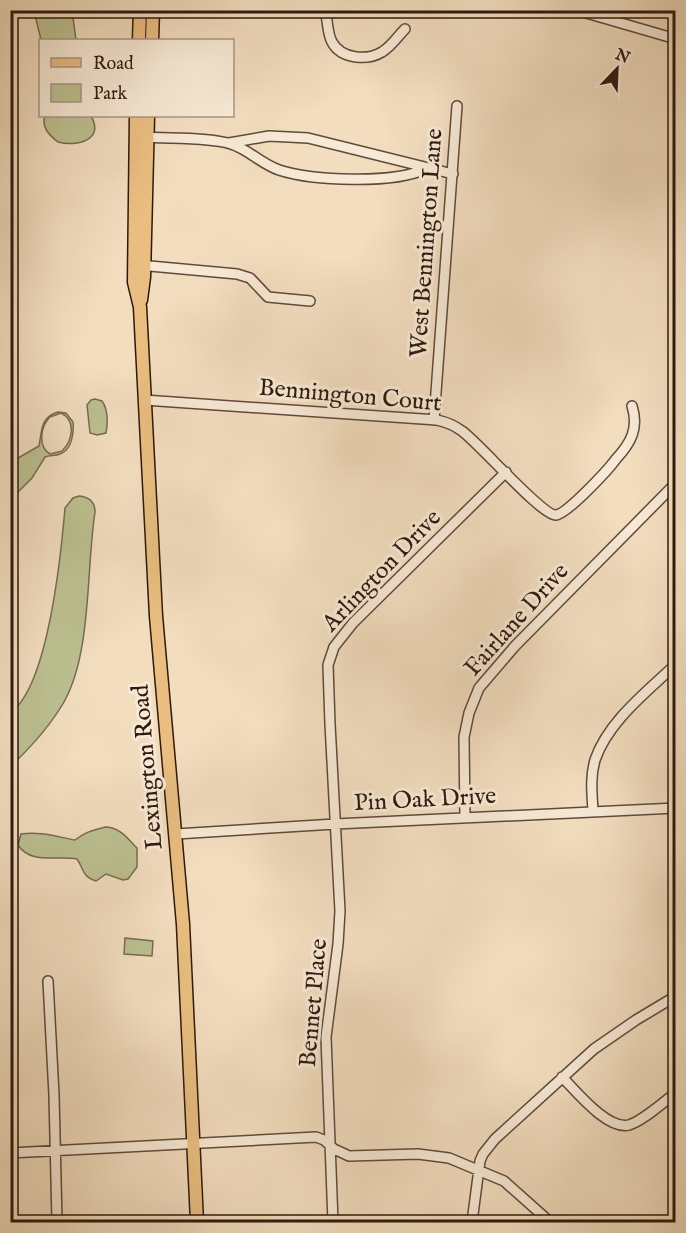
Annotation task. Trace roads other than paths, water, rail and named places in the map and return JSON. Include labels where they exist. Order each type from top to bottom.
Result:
[{"type":"main road","points":[[139,39],[140,10]]},
{"type":"main road","points":[[152,39],[153,10]]},
{"type":"main road","name":"Lexington Road","points":[[136,117],[141,136],[139,265],[134,282],[140,307],[158,636],[183,935],[197,1222]]},
{"type":"main road","name":"Lexington Road","points":[[141,136],[148,117]]},
{"type":"street","points":[[325,10],[333,43],[340,52],[352,56],[366,57],[380,53],[405,29]]},
{"type":"street","points":[[576,10],[675,39]]},
{"type":"street","name":"West Bennington Lane","points":[[434,420],[457,106]]},
{"type":"street","points":[[141,136],[229,143],[269,136],[294,136],[390,157],[426,169],[453,174]]},
{"type":"street","points":[[229,143],[269,165],[304,175],[380,177],[426,169]]},
{"type":"street","points":[[139,265],[237,273],[250,278],[268,297],[310,301]]},
{"type":"street","name":"Bennington Court","points":[[144,400],[446,422],[461,429],[550,514],[560,514],[600,477],[630,442],[636,424],[632,406]]},
{"type":"street","name":"Arlington Drive","points":[[335,824],[328,675],[330,656],[334,647],[353,623],[506,472]]},
{"type":"street","name":"Fairlane Drive","points":[[465,818],[464,737],[469,713],[479,688],[515,646],[675,483]]},
{"type":"street","points":[[593,811],[592,771],[601,747],[629,710],[675,664]]},
{"type":"street","name":"Pin Oak Drive","points":[[176,834],[675,808]]},
{"type":"street","name":"Bennet Place","points":[[333,1222],[326,1037],[340,912],[335,824]]},
{"type":"street","points":[[48,981],[57,1222]]},
{"type":"street","points":[[472,1222],[478,1172],[483,1154],[495,1139],[562,1077],[610,1037],[675,996]]},
{"type":"street","points":[[562,1077],[603,1117],[622,1125],[635,1122],[675,1093]]},
{"type":"street","points":[[10,1153],[316,1137],[349,1156],[418,1154],[440,1156],[464,1164],[510,1185],[550,1222]]}]
